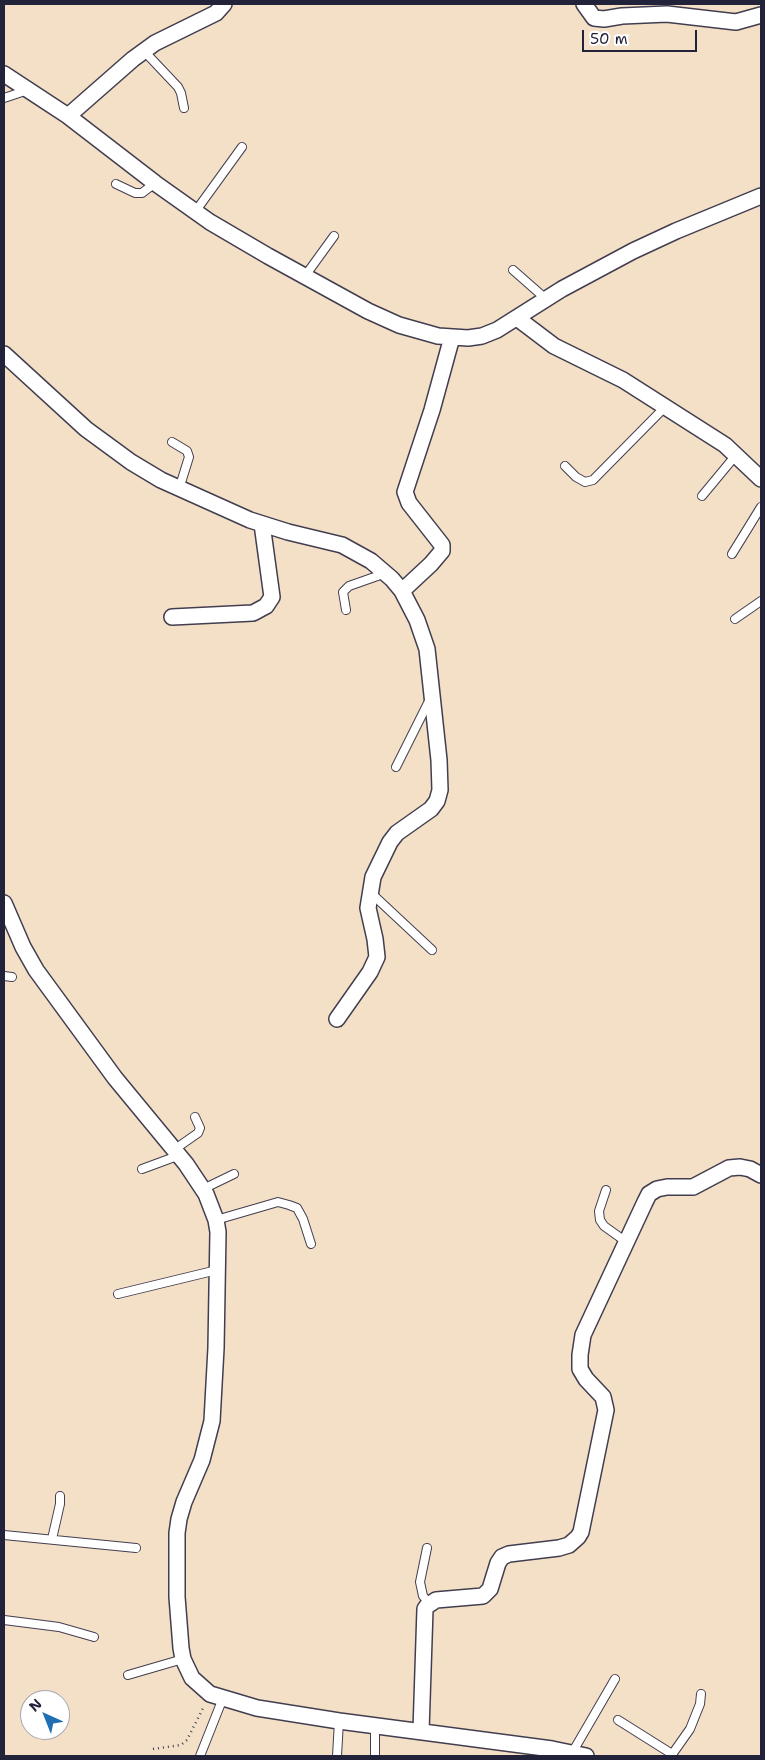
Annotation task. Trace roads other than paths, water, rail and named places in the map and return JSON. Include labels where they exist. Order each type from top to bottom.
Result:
[{"type":"street","points":[[68,116],[144,51],[172,34],[216,13],[224,4]]},
{"type":"street","points":[[584,4],[594,18],[604,19],[658,14],[736,22],[761,15]]},
{"type":"street","points":[[4,74],[30,89],[68,116],[195,212],[268,256],[368,310],[399,325],[438,336],[468,338],[482,336],[498,330],[591,272],[676,231],[761,196]]},
{"type":"street","points":[[518,318],[554,346],[623,380],[725,445],[761,479]]},
{"type":"street","points":[[402,591],[432,564],[442,551],[442,545],[439,540],[409,503],[405,492],[432,410],[452,337]]},
{"type":"street","points":[[4,354],[86,429],[108,446],[161,480],[250,520],[342,545],[371,561],[386,573],[402,591],[417,620],[427,649],[440,776],[437,801],[431,809],[397,833],[390,842],[373,877],[369,892],[368,908],[377,957],[370,972],[337,1019]]},
{"type":"street","points":[[172,617],[253,612],[266,606],[272,598],[262,524]]},
{"type":"street","points":[[4,903],[23,947],[36,970],[116,1078],[178,1152],[203,1189],[216,1220],[218,1232],[216,1348],[212,1421],[202,1460],[184,1502],[177,1533],[176,1597],[183,1659],[192,1678],[216,1696],[257,1708],[421,1731],[535,1752],[579,1754]]},
{"type":"street","points":[[421,1731],[425,1609],[429,1603],[436,1600],[483,1596],[488,1592],[502,1557],[509,1554],[569,1545],[578,1537],[583,1527],[606,1410],[603,1397],[586,1379],[580,1369],[583,1335],[644,1202],[657,1189],[693,1187],[729,1168],[740,1167],[750,1169],[761,1175]]},
{"type":"lane","points":[[144,51],[178,87],[184,108]]},
{"type":"lane","points":[[4,98],[30,89]]},
{"type":"lane","points":[[195,212],[242,147]]},
{"type":"lane","points":[[116,184],[135,193],[142,193],[155,183]]},
{"type":"lane","points":[[304,276],[334,236]]},
{"type":"lane","points":[[513,270],[546,299]]},
{"type":"lane","points":[[565,466],[576,477],[585,482],[593,480],[665,407]]},
{"type":"lane","points":[[172,442],[187,451],[189,457],[179,489]]},
{"type":"lane","points":[[702,496],[736,455]]},
{"type":"lane","points":[[732,554],[761,507]]},
{"type":"lane","points":[[346,610],[342,592],[349,586],[386,573]]},
{"type":"lane","points":[[735,620],[761,601]]},
{"type":"lane","points":[[396,767],[432,695]]},
{"type":"lane","points":[[369,892],[432,950]]},
{"type":"lane","points":[[142,1169],[178,1152],[198,1133],[200,1128],[195,1116]]},
{"type":"lane","points":[[203,1189],[234,1174]]},
{"type":"lane","points":[[606,1190],[599,1211],[600,1220],[604,1226],[625,1242]]},
{"type":"lane","points":[[216,1220],[278,1202],[297,1208],[303,1219],[311,1244]]},
{"type":"lane","points":[[118,1294],[217,1270]]},
{"type":"lane","points":[[52,1539],[60,1496]]},
{"type":"lane","points":[[4,1535],[136,1548]]},
{"type":"lane","points":[[426,1548],[420,1582],[424,1596],[429,1603]]},
{"type":"lane","points":[[4,1620],[59,1627],[94,1638]]},
{"type":"lane","points":[[128,1675],[183,1659]]},
{"type":"lane","points":[[579,1754],[615,1678]]},
{"type":"lane","points":[[618,1720],[671,1755],[690,1729],[700,1704],[700,1694]]},
{"type":"lane","points":[[200,1756],[216,1696]]},
{"type":"lane","points":[[337,1756],[339,1721]]},
{"type":"lane","points":[[375,1726],[375,1756]]}]
